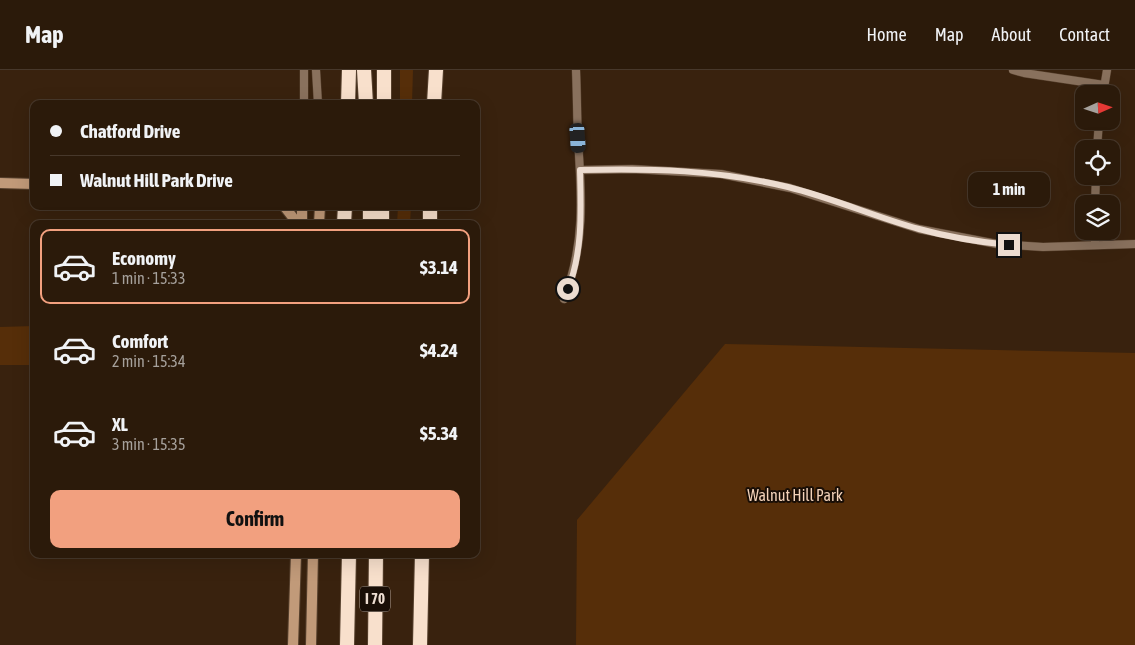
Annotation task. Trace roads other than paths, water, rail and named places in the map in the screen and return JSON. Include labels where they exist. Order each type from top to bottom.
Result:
[{"type":"highway","points":[[341,70],[341,100]]},
{"type":"highway","points":[[348,100],[349,70]]},
{"type":"highway","points":[[364,70],[366,100]]},
{"type":"highway","points":[[384,70],[384,100]]},
{"type":"highway","points":[[432,70],[433,100]]},
{"type":"highway","points":[[433,100],[436,70]]},
{"type":"highway","points":[[347,645],[349,558]]},
{"type":"highway","name":"I 70","points":[[374,645],[376,558]]},
{"type":"highway","points":[[420,645],[422,558]]},
{"type":"street","points":[[304,70],[304,100]]},
{"type":"street","points":[[316,70],[318,100]]},
{"type":"street","points":[[564,299],[572,279],[577,258],[580,231],[580,170],[576,70]]},
{"type":"street","points":[[1013,70],[1033,75],[1104,85],[1107,70]]},
{"type":"street","points":[[580,170],[632,169],[721,174],[790,188],[919,229],[959,238],[1021,246],[1135,244]]},
{"type":"street","points":[[0,183],[30,184]]},
{"type":"street","points":[[287,210],[295,220]]},
{"type":"street","points":[[1096,240],[1096,245]]},
{"type":"street","points":[[294,645],[296,558]]},
{"type":"street","points":[[311,645],[313,558]]},
{"type":"park label","name":"Walnut Hill Park","points":[[795,495]]}]
